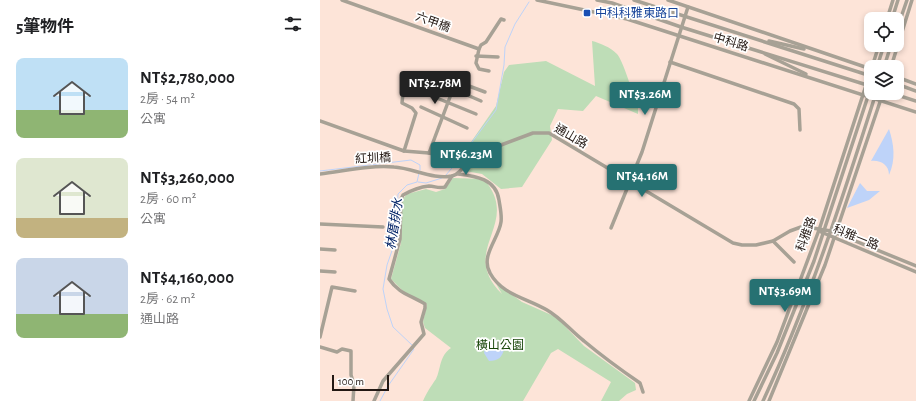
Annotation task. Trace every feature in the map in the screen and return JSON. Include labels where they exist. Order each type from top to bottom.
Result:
[{"type":"street","name":"六甲橋","points":[[342,0],[479,49]]},
{"type":"street","name":"中科路","points":[[537,0],[549,1],[627,19],[863,94]]},
{"type":"street","name":"中科路","points":[[597,0],[612,3],[681,27],[864,83]]},
{"type":"street","name":"中科路","points":[[634,0],[864,73]]},
{"type":"street","name":"中科路","points":[[668,0],[864,67]]},
{"type":"street","points":[[889,12],[893,0]]},
{"type":"street","points":[[894,12],[898,0]]},
{"type":"street","points":[[903,12],[907,0]]},
{"type":"street","points":[[893,60],[912,0]]},
{"type":"street","points":[[611,228],[631,183],[688,7]]},
{"type":"street","points":[[489,72],[478,69],[476,56],[481,45],[486,42],[501,19],[504,20]]},
{"type":"street","points":[[745,35],[823,53]]},
{"type":"street","points":[[753,49],[819,80]]},
{"type":"street","points":[[476,56],[498,57]]},
{"type":"street","points":[[670,62],[794,104],[799,109],[800,130]]},
{"type":"street","points":[[434,73],[485,92]]},
{"type":"street","points":[[430,79],[481,101]]},
{"type":"street","points":[[904,80],[916,84]]},
{"type":"street","points":[[430,153],[447,102],[456,81]]},
{"type":"street","points":[[904,87],[916,91]]},
{"type":"street","name":"科雅路","points":[[749,401],[777,342],[819,230],[864,91]]},
{"type":"street","points":[[422,92],[476,114]]},
{"type":"street","points":[[403,93],[402,103],[412,108],[416,113],[404,151]]},
{"type":"street","points":[[904,97],[916,101]]},
{"type":"street","name":"科雅路","points":[[754,401],[777,353],[825,229],[867,100]]},
{"type":"street","name":"科雅路","points":[[763,401],[784,355],[831,231],[873,100]]},
{"type":"street","points":[[769,401],[801,325],[836,233],[880,100]]},
{"type":"street","name":"中科路","points":[[880,100],[916,112]]},
{"type":"street","points":[[421,107],[467,128]]},
{"type":"street","points":[[320,121],[404,151],[430,153],[467,161],[458,174]]},
{"type":"street","name":"通山路","points":[[467,161],[501,145],[539,132],[549,133],[733,243],[742,245],[756,245],[773,241],[801,227],[819,230]]},
{"type":"street","name":"紅圳橋","points":[[320,174],[369,167],[392,167],[452,176]]},
{"type":"street","points":[[374,401],[383,382],[424,334],[421,322],[425,304],[408,297],[393,286],[389,279],[400,239],[401,199],[403,195],[421,188],[430,186],[439,189],[445,187],[452,176],[458,174],[484,179],[492,184],[498,194],[501,222],[489,250],[488,263],[488,271],[495,282],[511,294],[555,315],[584,341],[640,383],[643,392]]},
{"type":"street","points":[[320,224],[383,227]]},
{"type":"street","name":"科雅一路","points":[[819,230],[825,229],[831,231],[916,266]]},
{"type":"street","name":"科雅一路","points":[[819,230],[823,234],[916,272]]},
{"type":"street","points":[[773,241],[794,262]]},
{"type":"street","points":[[320,249],[335,250]]},
{"type":"street","points":[[320,271],[335,272]]},
{"type":"street","points":[[320,337],[332,287],[355,291]]},
{"type":"street","points":[[320,347],[337,352],[342,349],[351,351],[351,375],[354,385],[353,401]]},
{"type":"green space","points":[[592,41],[608,47],[617,54],[627,76],[635,101],[638,103],[638,114],[596,96],[583,111],[558,109],[550,126],[552,140],[522,187],[501,189],[482,174],[465,171],[462,155],[496,106],[504,72],[509,65],[546,61],[595,86]]},
{"type":"green space","name":"橫山公園","points":[[453,178],[484,179],[494,195],[497,210],[495,224],[487,250],[486,264],[490,278],[502,294],[495,282],[522,302],[556,317],[584,346],[635,383],[636,390],[627,394],[619,401],[601,401],[611,382],[558,349],[551,353],[523,401],[423,401],[438,375],[444,355],[451,348],[425,328],[423,322],[427,304],[405,293],[391,279],[401,243],[402,200],[407,194],[426,189],[436,192],[445,189]]},
{"type":"water","points":[[889,129],[894,152],[893,164],[889,175],[888,168],[884,164],[878,161],[871,161]]},
{"type":"water","points":[[860,183],[867,191],[880,191],[869,200],[847,208]]},
{"type":"water","points":[[496,340],[504,348],[502,354],[500,358],[489,361],[484,353],[485,347]]},
{"type":"waterway","points":[[460,158],[496,110],[504,65],[505,47],[515,24],[529,2]]},
{"type":"waterway","name":"林厝排水","points":[[320,171],[411,160],[420,165],[420,170]]},
{"type":"waterway","points":[[446,175],[458,161]]},
{"type":"waterway","name":"林厝排水","points":[[412,345],[393,327],[387,309],[383,289],[387,265],[395,242],[398,194],[407,185],[417,182],[419,173]]},
{"type":"waterway","points":[[418,182],[426,183],[442,178]]},
{"type":"waterway","name":"林厝排水","points":[[380,401],[388,386],[414,349],[413,348]]},
{"type":"place","name":"中科科雅東路口","points":[[587,13]]}]
